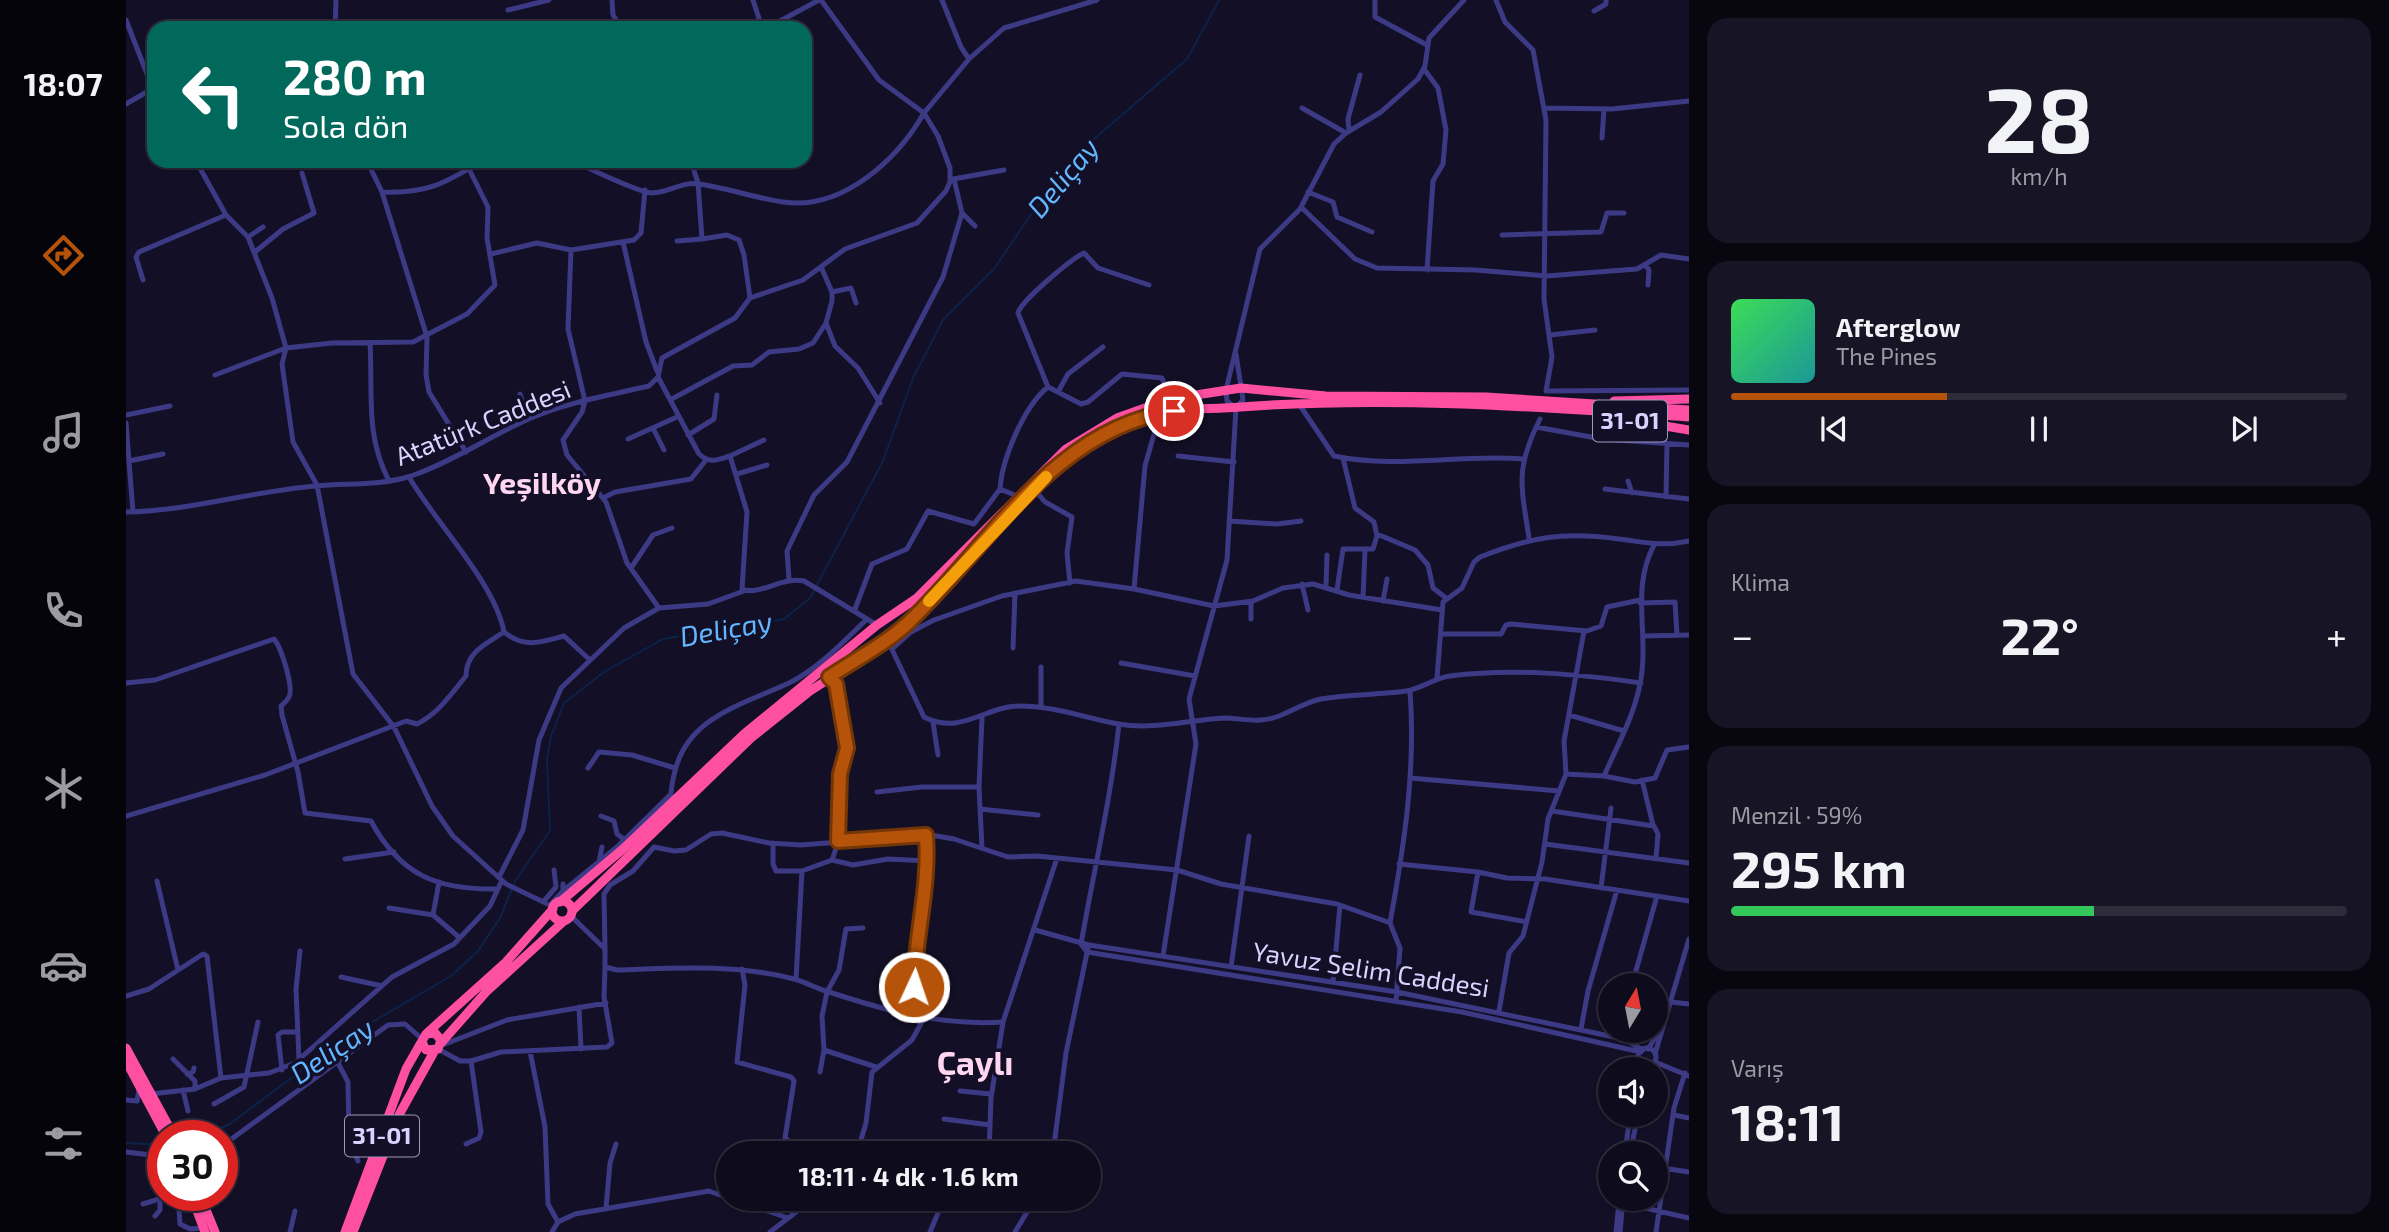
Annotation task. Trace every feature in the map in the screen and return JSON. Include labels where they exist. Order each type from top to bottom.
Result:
[{"type":"highway","name":"31-01","points":[[345,1232],[406,1069],[423,1038],[506,962],[552,905],[623,849],[671,798],[744,734],[877,625],[917,598],[1017,496],[1066,449],[1089,433],[1117,418],[1170,399],[1241,388],[1326,396],[1486,397],[1573,406],[1689,430]]},
{"type":"highway","name":"31-01","points":[[354,1232],[400,1113],[438,1047],[486,992],[569,916],[751,738],[829,677],[889,642],[1034,489],[1071,456],[1095,440],[1160,413],[1299,404],[1573,406],[1689,399]]},
{"type":"highway","points":[[1573,406],[1689,410]]},
{"type":"highway","points":[[1573,406],[1689,417]]},
{"type":"highway","points":[[877,625],[889,642]]},
{"type":"highway","points":[[877,625],[889,642]]},
{"type":"highway","points":[[569,904],[569,916],[556,919],[552,905],[569,904]]},
{"type":"highway","points":[[438,1035],[438,1047],[426,1050],[423,1038],[438,1035]]},
{"type":"highway","points":[[126,1048],[152,1094],[162,1120]]},
{"type":"highway","points":[[126,1061],[160,1120]]},
{"type":"highway","points":[[197,1211],[204,1230]]},
{"type":"highway","points":[[206,1211],[215,1232]]},
{"type":"street","points":[[335,21],[336,0]]},
{"type":"street","points":[[508,10],[549,0]]},
{"type":"street","points":[[612,0],[613,15],[617,21]]},
{"type":"street","points":[[753,0],[761,21]]},
{"type":"street","points":[[778,21],[820,0],[879,80],[924,113],[938,136],[962,213],[975,226]]},
{"type":"street","points":[[942,0],[961,47],[969,58]]},
{"type":"street","points":[[590,168],[653,193],[698,183],[785,203],[800,203],[848,191],[862,182],[910,137],[924,113],[969,58],[1003,28],[1097,0]]},
{"type":"street","points":[[1236,408],[1227,401],[1226,390],[1260,249],[1301,207],[1334,144],[1347,132],[1381,112],[1418,79],[1424,69],[1427,45],[1464,0]]},
{"type":"street","points":[[1496,0],[1505,22],[1533,50],[1544,108],[1544,299],[1552,357],[1546,391],[1689,390]]},
{"type":"street","points":[[1594,11],[1606,4],[1606,0]]},
{"type":"street","points":[[1375,1],[1375,17],[1427,45]]},
{"type":"street","points":[[126,20],[147,70]]},
{"type":"street","points":[[1424,69],[1438,88],[1446,130],[1443,164],[1433,181],[1427,270]]},
{"type":"street","points":[[1347,132],[1360,75]]},
{"type":"street","points":[[126,104],[147,93]]},
{"type":"street","points":[[1544,108],[1604,110],[1689,101]]},
{"type":"street","points":[[1302,108],[1347,132]]},
{"type":"street","points":[[1602,138],[1604,110]]},
{"type":"street","points":[[200,168],[226,215],[248,237],[286,348],[282,364],[293,442],[317,485],[353,674],[394,727],[439,819],[453,836],[502,880],[552,905]]},
{"type":"street","points":[[370,168],[382,192],[428,337],[426,374],[429,391],[466,452]]},
{"type":"street","points":[[382,192],[428,190],[474,168]]},
{"type":"street","points":[[693,168],[698,183],[702,239]]},
{"type":"street","points":[[952,180],[1003,170]]},
{"type":"street","points":[[215,375],[286,348],[332,343],[401,344],[428,337],[467,314],[495,285],[487,238],[488,207],[470,171]]},
{"type":"street","points":[[255,252],[283,229],[314,213],[302,173]]},
{"type":"street","name":"Atatürk Caddesi","points":[[129,512],[173,509],[317,485],[389,481],[409,477],[466,452],[529,419],[585,401],[649,386],[657,374],[662,358],[735,318],[750,299],[803,281],[845,249],[917,223],[946,191],[952,180]]},
{"type":"street","points":[[491,254],[537,243],[571,250],[634,240],[641,233],[645,190]]},
{"type":"street","points":[[1308,192],[1333,202],[1338,217],[1372,232]]},
{"type":"street","points":[[1301,207],[1355,259],[1370,266],[1546,276],[1646,266],[1661,255],[1689,258]]},
{"type":"street","points":[[789,579],[787,551],[814,495],[847,462],[880,403],[922,312],[943,277],[962,213]]},
{"type":"street","points":[[1502,235],[1601,232],[1607,213],[1624,213]]},
{"type":"street","points":[[143,280],[136,257],[139,252],[226,215]]},
{"type":"street","points":[[248,237],[263,227]]},
{"type":"street","points":[[677,241],[727,235],[739,240],[750,299]]},
{"type":"street","points":[[623,242],[646,342],[657,374],[688,435],[706,460],[713,461],[764,440]]},
{"type":"street","points":[[571,250],[568,329],[585,401],[582,412],[563,440],[563,445],[603,498],[631,568],[659,608]]},
{"type":"street","points":[[1149,285],[1098,268],[1084,253],[1063,265],[1048,284],[1022,303],[1018,313],[1048,387],[1081,404],[1088,402],[1112,379],[1128,373],[1162,378],[1170,399]]},
{"type":"street","points":[[1646,266],[1649,270],[1648,285]]},
{"type":"street","points":[[670,400],[733,366],[752,365],[769,352],[799,349],[813,343],[826,323],[832,292],[822,269]]},
{"type":"street","points":[[832,292],[851,288],[856,303]]},
{"type":"street","points":[[826,323],[835,346],[858,368],[880,403]]},
{"type":"street","points":[[1550,335],[1595,330]]},
{"type":"street","points":[[370,343],[372,436],[379,461],[389,481]]},
{"type":"street","points":[[1058,392],[1068,374],[1103,347]]},
{"type":"street","points":[[1163,956],[1196,744],[1189,699],[1227,560],[1236,408],[1243,400],[1236,354]]},
{"type":"street","points":[[855,609],[872,564],[907,549],[928,512],[974,524],[1000,489],[1009,450],[1034,398],[1048,387]]},
{"type":"street","points":[[520,394],[529,419]]},
{"type":"street","points":[[688,435],[714,419],[717,395]]},
{"type":"street","points":[[1299,404],[1334,456],[1436,461],[1522,459]]},
{"type":"street","points":[[126,415],[170,406]]},
{"type":"street","points":[[1135,589],[1145,466],[1160,413]]},
{"type":"street","points":[[628,439],[654,430],[677,416]]},
{"type":"street","points":[[1529,538],[1520,479],[1522,459],[1540,419]]},
{"type":"street","points":[[126,423],[129,512]]},
{"type":"street","points":[[1536,427],[1602,439],[1689,445]]},
{"type":"street","points":[[654,430],[664,450]]},
{"type":"street","points":[[1666,497],[1667,443]]},
{"type":"street","points":[[129,461],[163,454]]},
{"type":"street","points":[[730,456],[747,512],[740,581],[744,591]]},
{"type":"street","points":[[1178,456],[1234,462]]},
{"type":"street","points":[[1337,590],[1343,549],[1365,551],[1376,545],[1377,534],[1374,522],[1354,508],[1343,458]]},
{"type":"street","points":[[603,498],[615,492],[691,479],[706,460]]},
{"type":"street","points":[[737,474],[767,465]]},
{"type":"street","points":[[409,477],[489,596],[501,616],[504,632],[514,640],[536,645],[564,636],[590,660]]},
{"type":"street","points":[[1628,481],[1632,493]]},
{"type":"street","points":[[1000,489],[1017,496]]},
{"type":"street","points":[[1034,489],[1045,502],[1072,517],[1067,564],[1070,583]]},
{"type":"street","points":[[1605,489],[1689,499]]},
{"type":"street","points":[[1229,521],[1277,524],[1301,521]]},
{"type":"street","points":[[631,568],[653,535],[672,528]]},
{"type":"street","points":[[1377,534],[1415,550],[1428,565],[1433,588],[1446,598]]},
{"type":"street","points":[[1437,678],[1442,610],[1446,598],[1462,588],[1474,562],[1480,557],[1529,538],[1545,536],[1618,539],[1654,545],[1689,541]]},
{"type":"street","points":[[1642,544],[1648,557]]},
{"type":"street","points":[[1604,776],[1624,731],[1641,682],[1643,636],[1640,602],[1648,557],[1654,545]]},
{"type":"street","points":[[1363,597],[1365,551]]},
{"type":"street","points":[[1326,585],[1327,555]]},
{"type":"street","points":[[152,1094],[195,1089],[221,1078],[282,1070],[299,1060],[407,967],[429,960],[460,938],[490,906],[518,842],[528,814],[539,740],[561,688],[624,628],[659,608],[708,604],[789,579],[810,584],[855,609],[877,625]]},
{"type":"street","points":[[1383,601],[1387,579]]},
{"type":"street","points":[[1442,610],[1363,597],[1326,585],[1302,584],[1283,588],[1251,602],[1214,606],[1135,589],[1070,583],[1015,593],[933,620],[889,642],[924,717],[933,722],[969,721],[982,718],[991,709],[1004,706],[1041,707],[1119,724],[1155,727],[1223,718],[1262,720],[1278,718],[1301,705],[1321,699],[1410,691],[1437,678],[1488,671],[1641,682]]},
{"type":"street","points":[[1302,584],[1308,610]]},
{"type":"street","points":[[1013,648],[1015,593]]},
{"type":"street","points":[[1441,634],[1501,634],[1506,625],[1511,624],[1584,631],[1601,626],[1607,607],[1675,601],[1677,635]]},
{"type":"street","points":[[1251,602],[1251,619]]},
{"type":"street","points":[[552,905],[563,891],[671,798],[675,768],[684,744],[699,727],[743,701],[790,683],[815,666],[867,619]]},
{"type":"street","points":[[1499,1011],[1509,953],[1523,936],[1538,881],[1548,819],[1566,774],[1564,741],[1584,631]]},
{"type":"street","points":[[126,816],[162,808],[296,764],[406,721],[417,724],[434,714],[466,676],[466,662],[472,654],[504,632]]},
{"type":"street","points":[[1643,636],[1689,635]]},
{"type":"street","points":[[126,683],[155,680],[274,639],[281,650],[290,687],[290,696],[281,706],[282,715],[296,764],[305,813],[371,821],[383,841],[418,876],[439,882],[496,889]]},
{"type":"street","points":[[1121,663],[1195,676]]},
{"type":"street","points":[[1041,667],[1041,707]]},
{"type":"street","points":[[829,677],[836,684],[847,748],[840,774],[838,841],[832,860]]},
{"type":"street","points":[[1396,1002],[1400,948],[1390,923],[1407,832],[1413,737],[1410,691]]},
{"type":"street","points":[[1569,715],[1624,731]]},
{"type":"street","points":[[982,718],[979,787],[982,848]]},
{"type":"street","points":[[933,722],[938,755]]},
{"type":"street","points":[[1081,944],[1095,863],[1110,799],[1119,724]]},
{"type":"street","points":[[1566,774],[1642,780],[1657,775],[1667,750],[1689,747]]},
{"type":"street","points":[[588,768],[599,752],[632,755],[675,768]]},
{"type":"street","points":[[1410,779],[1559,792]]},
{"type":"street","points":[[1642,780],[1653,825],[1658,834],[1656,858]]},
{"type":"street","points":[[877,792],[922,787],[979,787]]},
{"type":"street","points":[[980,808],[1038,816]]},
{"type":"street","points":[[1601,888],[1611,808]]},
{"type":"street","points":[[1552,811],[1653,825]]},
{"type":"street","points":[[601,816],[614,821],[617,834],[625,839]]},
{"type":"street","points":[[628,824],[634,831]]},
{"type":"street","points":[[438,1047],[460,1061],[471,1061],[501,1052],[607,1047],[612,1042],[606,1003],[604,894],[610,885],[633,871],[654,847],[674,851],[686,850],[711,834],[773,843],[926,835],[954,839],[1008,857],[1177,870],[1243,887],[1340,905],[1390,923]]},
{"type":"street","points":[[860,1141],[876,1067],[912,1040],[924,1018],[914,987],[914,967],[928,861],[926,835]]},
{"type":"street","points":[[1231,967],[1249,836]]},
{"type":"street","points":[[773,843],[773,864],[776,871],[802,872],[832,860],[853,865],[888,859],[928,861]]},
{"type":"street","points":[[1545,844],[1689,863]]},
{"type":"street","points":[[599,861],[602,847]]},
{"type":"street","points":[[345,859],[394,852]]},
{"type":"street","points":[[596,853],[599,861]]},
{"type":"street","points":[[989,1141],[991,1094],[1003,1022],[1057,859]]},
{"type":"street","points":[[1399,864],[1689,901]]},
{"type":"street","points":[[554,870],[561,881],[563,891]]},
{"type":"street","points":[[796,979],[802,872]]},
{"type":"street","points":[[1478,872],[1471,912],[1527,922]]},
{"type":"street","points":[[552,905],[556,887],[561,881],[569,879]]},
{"type":"street","points":[[157,881],[178,970]]},
{"type":"street","points":[[433,915],[439,882]]},
{"type":"street","points":[[1581,1030],[1588,991],[1617,890]]},
{"type":"street","points":[[1635,973],[1657,896]]},
{"type":"street","points":[[1333,982],[1335,933],[1340,905]]},
{"type":"street","points":[[389,908],[419,910],[433,915],[460,938]]},
{"type":"street","points":[[569,916],[605,949]]},
{"type":"street","points":[[820,1072],[824,1050],[821,1016],[827,992],[839,970],[846,929],[863,928]]},
{"type":"street","points":[[1035,930],[1081,944],[1088,949],[1066,1053],[1055,1141]]},
{"type":"street","points":[[1668,1010],[1686,963],[1689,939]]},
{"type":"street","name":"Yavuz Selim Caddesi","points":[[1088,949],[1163,956],[1397,992],[1598,1032]]},
{"type":"street","name":"Yavuz Selim Caddesi","points":[[1088,949],[1509,1021],[1644,1050]]},
{"type":"street","points":[[299,1060],[296,989],[300,951]]},
{"type":"street","points":[[126,996],[149,989],[203,954],[207,956],[221,1078]]},
{"type":"street","points":[[605,967],[617,970],[741,969],[796,979],[827,992],[924,1018],[950,1023],[1003,1022]]},
{"type":"street","points":[[741,969],[745,985],[737,1062],[791,1077],[794,1081],[785,1138],[789,1141]]},
{"type":"street","points":[[341,977],[382,986]]},
{"type":"street","points":[[1671,1002],[1689,1004]]},
{"type":"street","points":[[438,1047],[507,1020],[606,1003]]},
{"type":"street","points":[[579,1007],[582,1049]]},
{"type":"street","points":[[214,1104],[244,1087],[258,1022]]},
{"type":"street","points":[[238,1135],[388,1025],[405,1024],[423,1038]]},
{"type":"street","points":[[282,1070],[278,1035],[282,1032],[297,1032]]},
{"type":"street","name":"Yavuz Selim Caddesi","points":[[1633,1043],[1644,1050]]},
{"type":"street","points":[[1642,1057],[1649,1043]]},
{"type":"street","points":[[1654,1057],[1658,1043]]},
{"type":"street","points":[[824,1050],[876,1067]]},
{"type":"street","points":[[1644,1050],[1655,1054]]},
{"type":"street","points":[[530,1051],[545,1127],[548,1203],[558,1222]]},
{"type":"street","points":[[173,1059],[195,1081],[195,1089]]},
{"type":"street","points":[[183,1068],[187,1060]]},
{"type":"street","points":[[466,1143],[479,1138],[481,1132],[471,1061]]},
{"type":"street","points":[[338,1063],[348,1082],[349,1138],[358,1161]]},
{"type":"street","points":[[187,1074],[193,1072],[194,1068]]},
{"type":"street","points":[[1668,1069],[1687,1074],[1674,1115],[1668,1160]]},
{"type":"street","points":[[126,1100],[137,1101],[140,1087]]},
{"type":"street","points":[[183,1090],[188,1111]]},
{"type":"street","points":[[960,1091],[991,1094]]},
{"type":"street","points":[[1674,1115],[1689,1118]]},
{"type":"street","points":[[944,1119],[990,1125]]},
{"type":"street","points":[[606,1208],[610,1163],[616,1144]]},
{"type":"street","points":[[126,1152],[147,1155]]},
{"type":"street","points":[[1668,1168],[1689,1172]]},
{"type":"street","points":[[552,1232],[558,1222],[575,1214],[709,1191],[716,1193]]},
{"type":"street","points":[[143,1204],[147,1202]]},
{"type":"street","points":[[155,1216],[159,1211]]},
{"type":"street","points":[[179,1211],[180,1224],[190,1229],[204,1230]]},
{"type":"street","points":[[290,1232],[295,1211]]},
{"type":"street","points":[[770,1211],[788,1217]]},
{"type":"street","points":[[770,1232],[796,1211]]},
{"type":"street","points":[[930,1232],[939,1211]]},
{"type":"street","points":[[1015,1232],[1028,1211]]},
{"type":"street","points":[[1618,1232],[1620,1211]]},
{"type":"street","points":[[1656,1232],[1659,1211]]},
{"type":"street","points":[[1666,1211],[1689,1218]]},
{"type":"waterway","name":"Deliçay","points":[[235,1120],[345,1038],[451,976],[478,951],[500,918],[515,881],[550,831],[547,759],[551,736],[564,703],[604,672],[663,639],[784,619],[810,598],[883,461],[913,378],[943,320],[994,269],[1036,207],[1094,139],[1187,59],[1219,0]]},
{"type":"waterway","name":"Deliçay","points":[[126,1143],[147,1144]]},
{"type":"slow traffic","points":[[929,601],[971,553],[1046,477]]},
{"type":"district","name":"Yeşilköy","points":[[542,484]]},
{"type":"district","name":"Çaylı","points":[[975,1063]]},
{"type":"route","points":[[914,987],[918,934],[928,876],[926,835],[838,841],[841,834],[840,774],[847,748],[844,718],[836,684],[829,677],[888,641],[909,622],[1046,476],[1071,456],[1122,426],[1145,417],[1174,411]]}]
